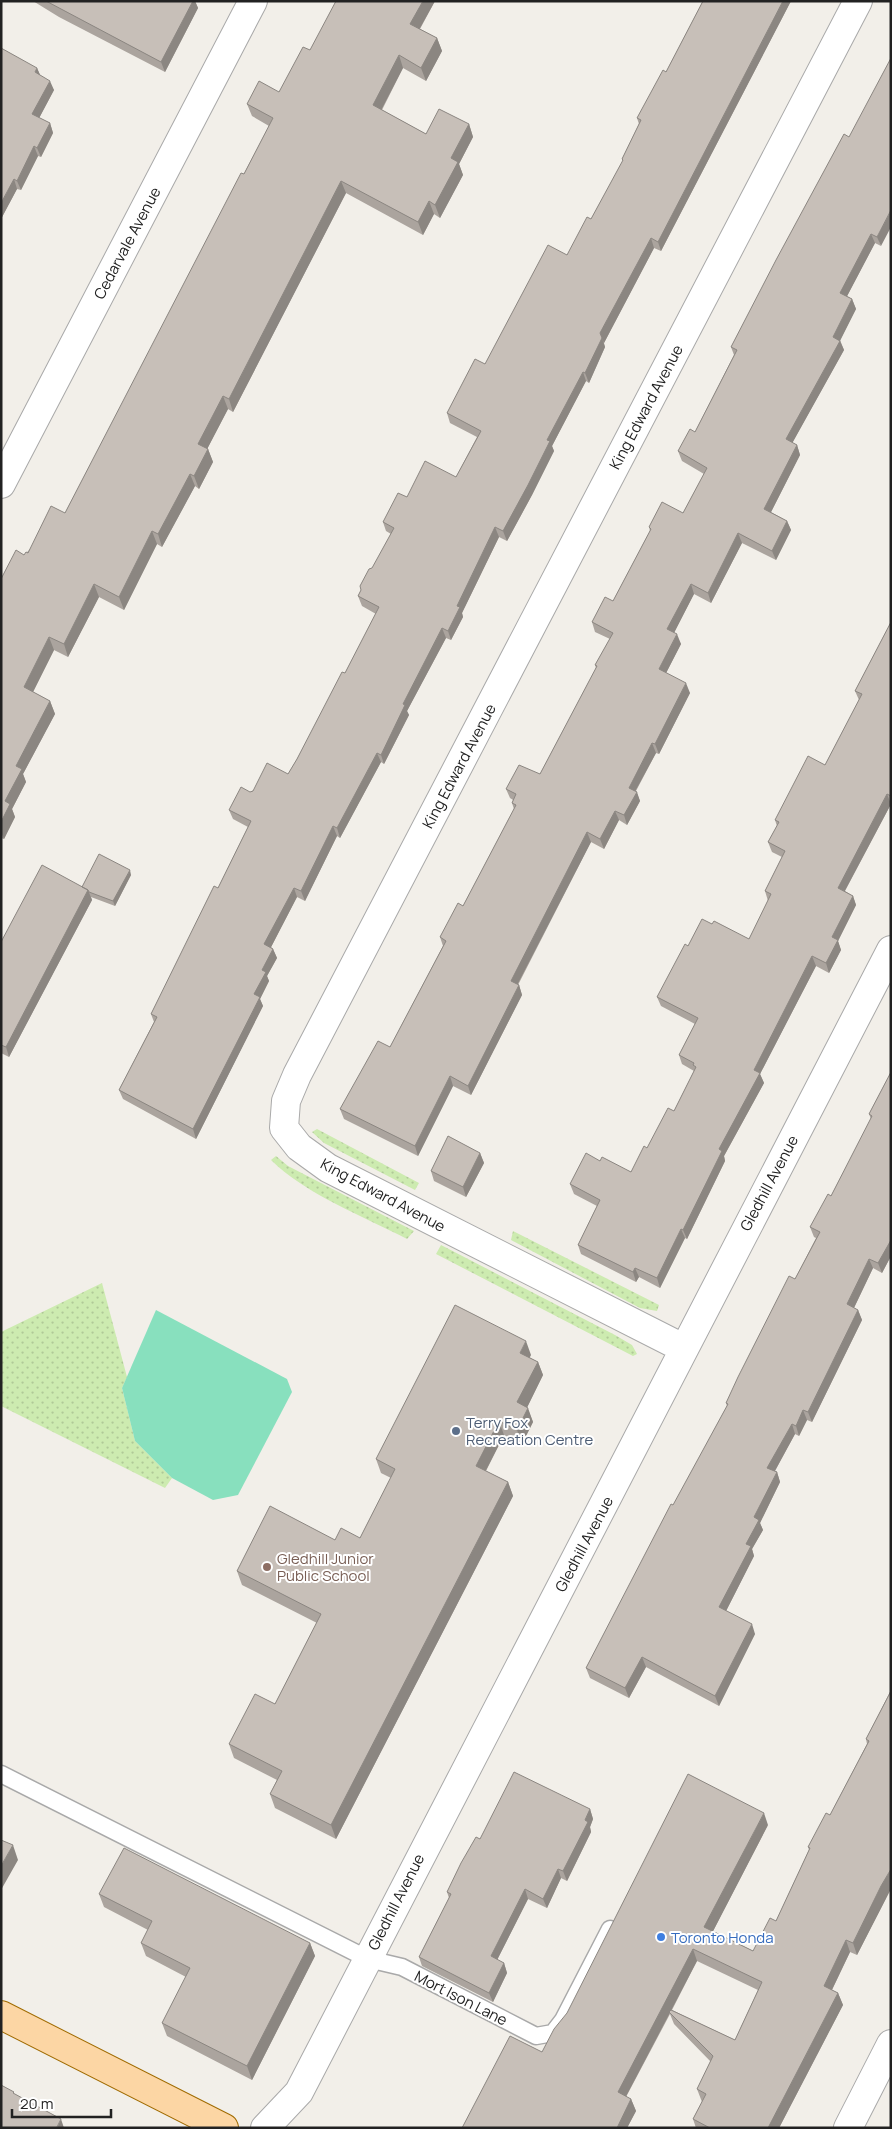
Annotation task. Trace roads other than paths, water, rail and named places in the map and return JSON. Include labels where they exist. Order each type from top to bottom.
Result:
[{"type":"main road","points":[[1,2016],[224,2128]]},
{"type":"street","name":"Cedarvale Avenue","points":[[1,484],[253,1]]},
{"type":"street","name":"King Edward Avenue","points":[[683,1348],[328,1168],[299,1147],[284,1128],[286,1101],[307,1057],[858,1]]},
{"type":"street","name":"Gledhill Avenue","points":[[264,2128],[299,2092],[630,1457],[683,1348],[891,950]]},
{"type":"street","points":[[848,2128],[891,2044]]},
{"type":"lane","name":"Mort Ison Lane","points":[[1,1774],[368,1959],[402,1967],[536,2036],[553,2033],[563,2020],[616,1916]]},
{"type":"place","name":"Terry Fox Recreation Centre","points":[[456,1431]]},
{"type":"place","name":"Gledhill Junior Public School","points":[[267,1567]]},
{"type":"place","name":"Toronto Honda","points":[[661,1937]]}]
